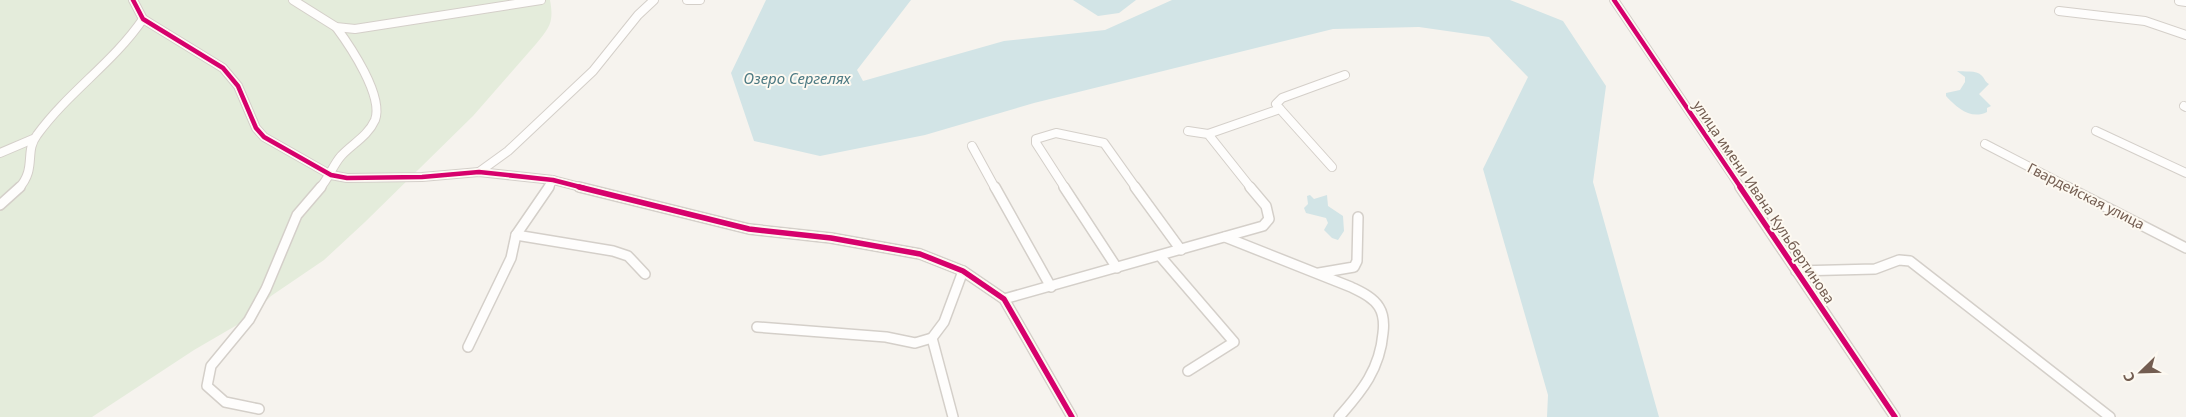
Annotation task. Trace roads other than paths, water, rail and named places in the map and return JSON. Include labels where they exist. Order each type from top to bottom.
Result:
[{"type":"street","points":[[133,0],[143,19],[223,68],[238,86],[256,128],[264,137],[275,145],[331,175],[347,178],[422,177],[479,172],[553,180],[749,229],[831,238],[920,254],[962,271],[1004,299],[1072,417]]},
{"type":"street","points":[[259,409],[225,402],[207,386],[211,366],[253,312],[266,289],[297,215],[331,175],[340,157],[368,131],[375,119],[377,107],[356,56],[336,27],[293,0]]},
{"type":"street","points":[[336,27],[355,29],[472,9],[541,0]]},
{"type":"street","points":[[479,172],[508,151],[593,72],[638,15],[654,0]]},
{"type":"street","points":[[687,0],[700,0]]},
{"type":"street","name":"улица имени Ивана Кульбертинова","points":[[1614,0],[1894,417]]},
{"type":"street","points":[[2059,11],[2145,21],[2186,35]]},
{"type":"street","points":[[0,153],[33,139],[52,116],[130,40],[143,19]]},
{"type":"street","points":[[1332,167],[1276,104],[1282,98],[1345,75]]},
{"type":"street","points":[[1188,131],[1208,134],[1280,109]]},
{"type":"street","points":[[2096,131],[2186,173]]},
{"type":"street","points":[[1117,268],[1036,143],[1036,139],[1056,133],[1104,143],[1181,250]]},
{"type":"street","points":[[1004,299],[1263,226],[1269,219],[1266,206],[1208,134]]},
{"type":"street","points":[[0,205],[20,187],[30,173],[33,139]]},
{"type":"street","name":"Гвардейская улица","points":[[1985,144],[2186,248]]},
{"type":"street","points":[[972,146],[1051,287]]},
{"type":"street","points":[[468,346],[512,258],[516,235],[553,180]]},
{"type":"street","points":[[1319,274],[1354,266],[1357,261],[1358,218]]},
{"type":"street","points":[[516,235],[613,251],[628,256],[645,274]]},
{"type":"street","points":[[1225,237],[1319,274],[1368,296],[1379,308],[1384,322],[1379,365],[1364,387],[1339,417]]},
{"type":"street","points":[[1160,256],[1234,342],[1188,371]]},
{"type":"street","points":[[1796,271],[1874,269],[1899,260],[1910,261],[2110,417]]},
{"type":"street","points":[[757,327],[886,337],[915,343],[924,342],[932,338],[944,322],[962,271]]},
{"type":"street","points":[[932,338],[953,417]]},
{"type":"water","name":"Озеро Сергелях","points":[[766,0],[911,0],[857,70],[863,81],[1004,41],[1105,30],[1172,0],[1510,0],[1563,21],[1606,86],[1593,182],[1659,417],[1547,417],[1548,395],[1483,169],[1528,77],[1489,37],[1419,27],[1333,29],[1034,103],[925,135],[820,156],[754,141],[731,73]]},
{"type":"water","points":[[1073,0],[1136,0],[1119,13],[1098,16]]},
{"type":"water","points":[[1957,71],[1979,73],[1989,84],[1979,94],[1991,106],[1987,108],[1987,112],[1975,115],[1970,114],[1955,105],[1946,96],[1946,93],[1960,90],[1965,82],[1965,77]]},
{"type":"water","points":[[1310,195],[1314,199],[1327,195],[1328,206],[1343,216],[1344,231],[1338,240],[1332,238],[1324,230],[1328,223],[1326,218],[1306,213],[1304,208],[1308,204],[1307,196]]}]
